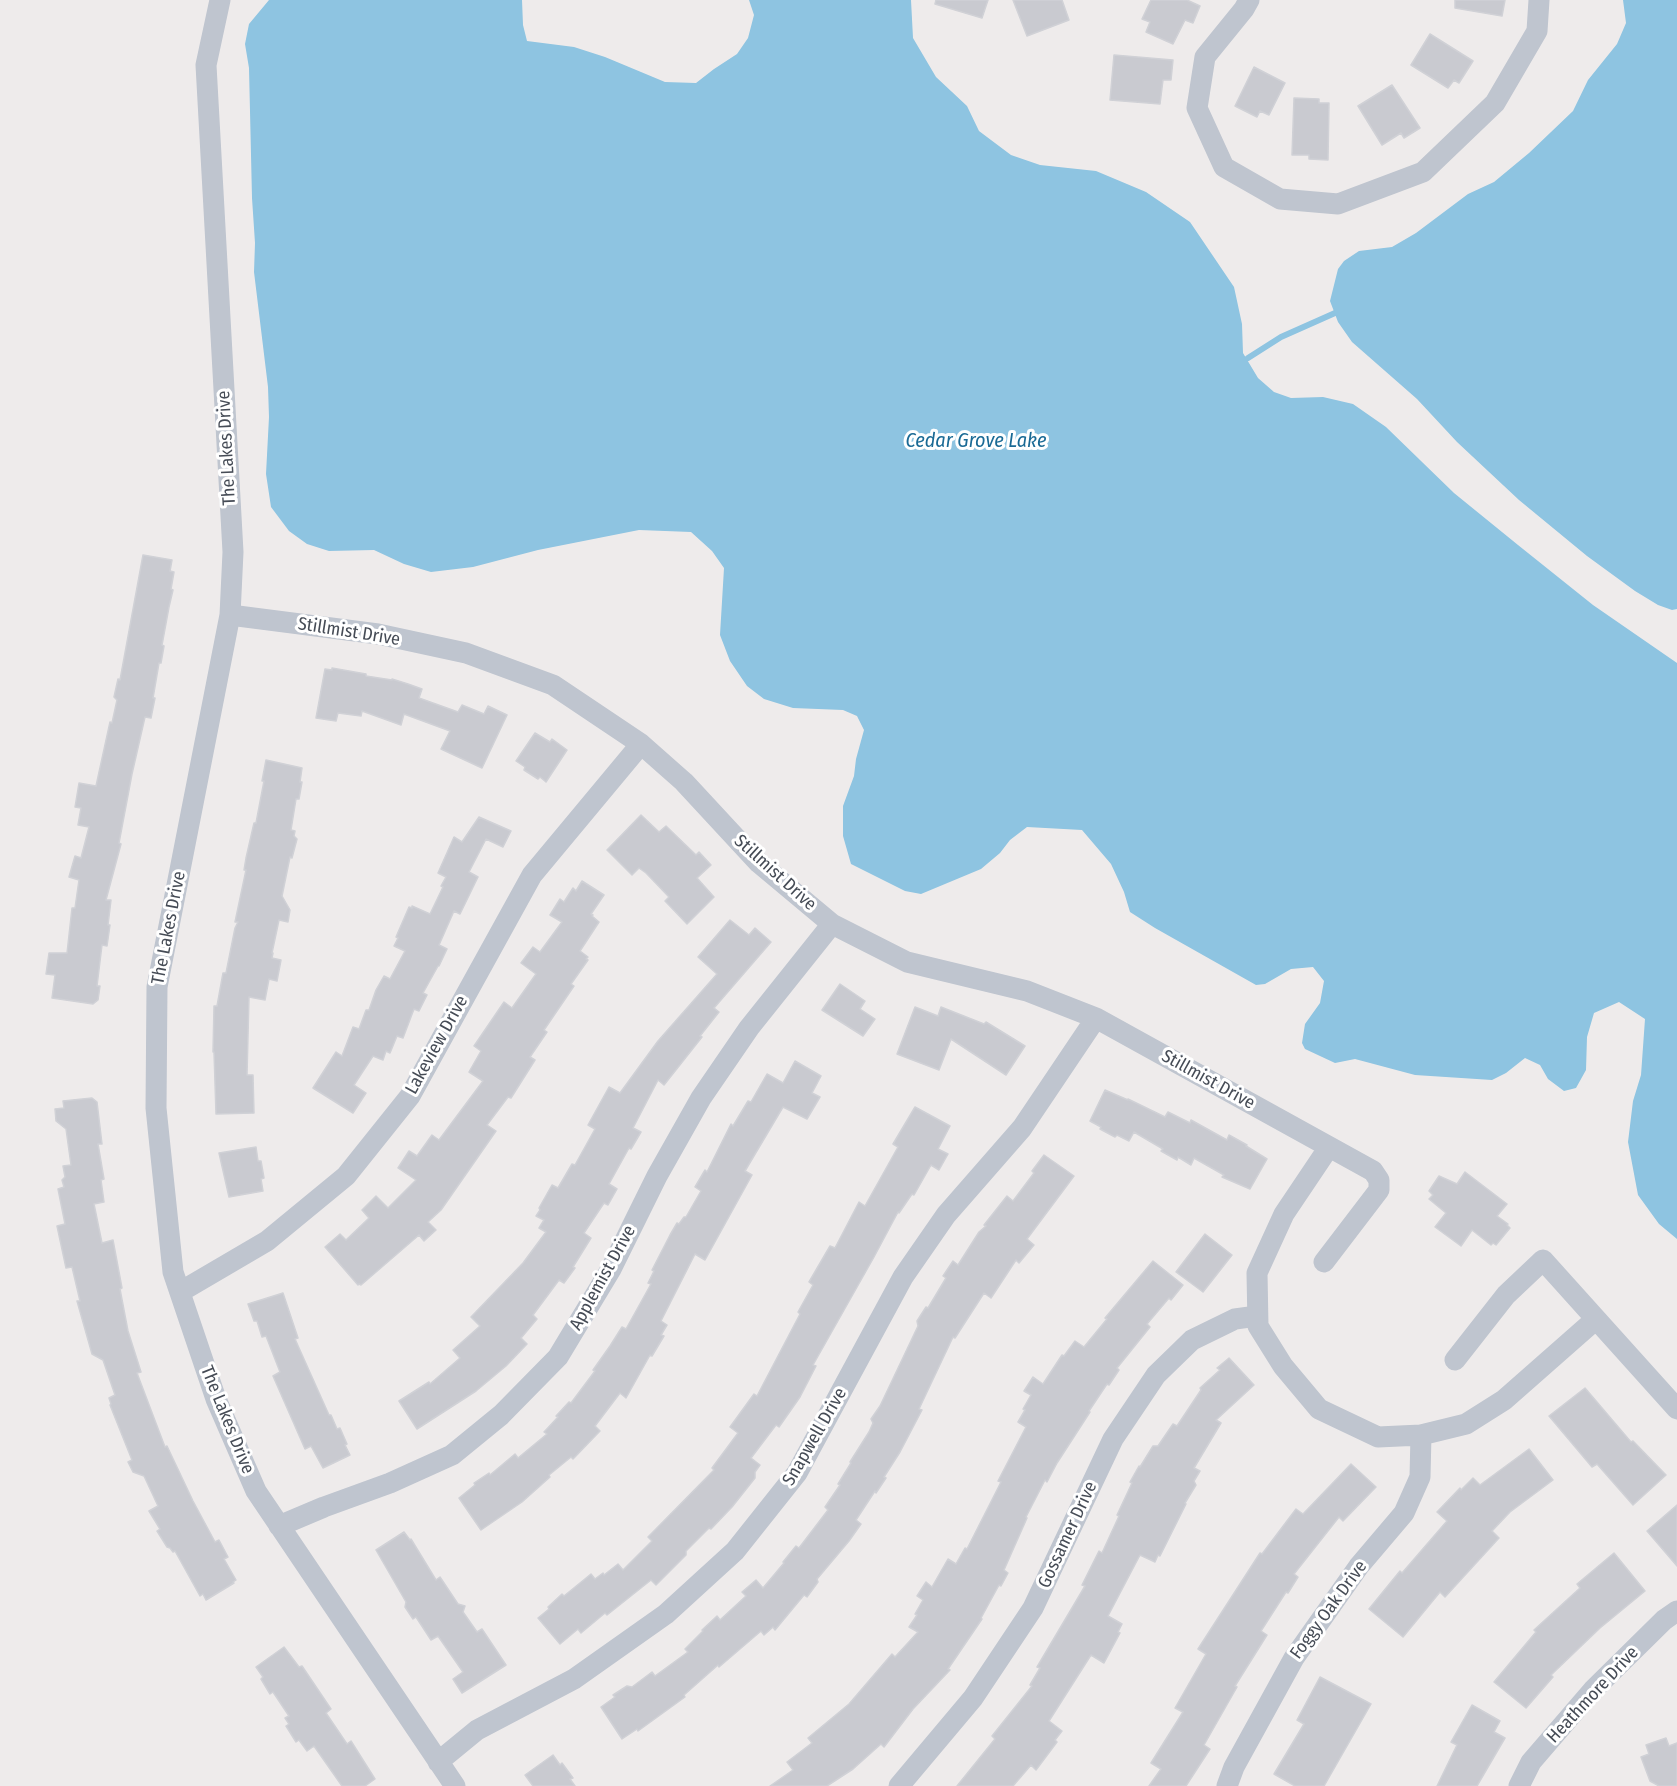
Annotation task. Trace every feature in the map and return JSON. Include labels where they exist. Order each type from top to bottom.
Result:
[{"type":"street","name":"The Lakes Drive","points":[[220,0],[206,65],[232,552],[230,615],[157,987],[156,1108],[174,1272],[216,1399],[256,1491],[455,1786]]},
{"type":"street","points":[[1249,0],[1205,57],[1197,108],[1224,167],[1280,199],[1338,204],[1423,172],[1495,104],[1537,31],[1539,0]]},
{"type":"street","name":"Stillmist Drive","points":[[230,615],[378,634],[466,653],[553,685],[640,744],[684,782],[759,862],[832,924],[907,962],[1027,991],[1096,1018],[1373,1171],[1379,1180],[1379,1190],[1324,1262]]},
{"type":"street","name":"Lakeview Drive","points":[[180,1292],[267,1241],[346,1176],[410,1096],[532,875],[640,744]]},
{"type":"street","name":"Applemist Drive","points":[[279,1526],[324,1507],[390,1484],[452,1455],[501,1415],[558,1358],[611,1269],[657,1176],[701,1098],[749,1028],[832,924]]},
{"type":"street","name":"Snapwell Drive","points":[[438,1762],[477,1730],[574,1680],[666,1614],[735,1551],[797,1473],[903,1277],[946,1215],[1022,1128],[1096,1018]]},
{"type":"street","points":[[1329,1147],[1284,1214],[1257,1273],[1258,1326],[1283,1366],[1319,1409],[1378,1437],[1421,1435],[1466,1424],[1504,1401],[1596,1319]]},
{"type":"street","points":[[1455,1360],[1506,1295],[1543,1260],[1677,1409]]},
{"type":"street","name":"Gossamer Drive","points":[[899,1786],[973,1698],[1033,1608],[1113,1439],[1156,1375],[1192,1340],[1235,1319],[1257,1316]]},
{"type":"street","name":"Foggy Oak Drive","points":[[1227,1786],[1234,1767],[1294,1658],[1359,1566],[1404,1512],[1420,1477],[1421,1435]]},
{"type":"street","name":"Heathmore Drive","points":[[1519,1786],[1531,1762],[1593,1690],[1664,1620],[1677,1611]]},
{"type":"water","name":"Cedar Grove Lake","points":[[269,0],[522,0],[523,25],[527,41],[574,47],[665,82],[696,83],[737,54],[748,38],[754,15],[749,0],[911,0],[913,38],[936,77],[967,106],[979,131],[1011,155],[1040,165],[1096,171],[1146,192],[1190,222],[1234,287],[1242,324],[1243,353],[1258,378],[1274,392],[1291,398],[1323,397],[1353,404],[1386,427],[1454,493],[1593,605],[1677,663],[1677,1239],[1659,1224],[1638,1195],[1628,1142],[1633,1101],[1641,1075],[1645,1019],[1619,1002],[1594,1013],[1587,1037],[1586,1070],[1576,1088],[1564,1091],[1548,1079],[1540,1065],[1525,1058],[1506,1073],[1492,1080],[1415,1075],[1355,1059],[1335,1063],[1305,1049],[1302,1043],[1305,1024],[1320,1003],[1324,981],[1313,967],[1291,969],[1265,984],[1256,985],[1155,928],[1130,912],[1111,864],[1082,830],[1027,827],[1010,840],[1000,853],[981,869],[921,894],[905,891],[851,864],[843,836],[843,806],[854,776],[864,730],[857,716],[843,710],[793,708],[764,699],[747,686],[730,661],[720,635],[724,568],[712,551],[691,532],[639,530],[538,550],[473,567],[431,572],[404,564],[374,550],[329,551],[307,544],[289,531],[271,507],[266,474],[268,387],[254,272],[249,68],[245,44],[249,24]]},
{"type":"water","points":[[1623,0],[1677,0],[1677,609],[1672,610],[1658,605],[1635,591],[1587,556],[1519,500],[1457,442],[1417,399],[1352,342],[1338,322],[1330,301],[1338,269],[1344,261],[1359,251],[1392,247],[1416,233],[1468,194],[1494,182],[1529,153],[1573,111],[1588,80],[1617,44],[1626,23]]},
{"type":"building","points":[[936,0],[988,0],[982,18],[935,4]]},
{"type":"building","points":[[1013,0],[1062,0],[1069,20],[1027,36]]},
{"type":"building","points":[[1151,0],[1187,0],[1200,6],[1193,23],[1185,20],[1173,44],[1146,32],[1150,22],[1142,19]]},
{"type":"building","points":[[1455,0],[1505,0],[1502,16],[1455,8]]},
{"type":"building","points":[[1430,34],[1473,61],[1459,83],[1454,80],[1448,88],[1411,65]]},
{"type":"building","points":[[1114,55],[1173,60],[1171,80],[1163,80],[1160,104],[1110,100]]},
{"type":"building","points":[[1254,67],[1285,83],[1269,115],[1260,111],[1257,117],[1235,106]]},
{"type":"building","points":[[1392,85],[1420,128],[1404,138],[1401,133],[1382,145],[1358,106]]},
{"type":"building","points":[[1294,98],[1319,99],[1319,103],[1329,103],[1328,160],[1309,159],[1309,155],[1292,155]]},
{"type":"building","points":[[143,555],[172,560],[170,571],[174,572],[171,589],[173,590],[151,718],[145,717],[132,774],[119,843],[121,844],[106,900],[111,900],[108,925],[110,925],[107,946],[102,945],[97,986],[100,986],[98,1000],[93,1004],[52,998],[55,975],[46,974],[49,953],[67,953],[72,908],[75,908],[79,880],[69,877],[75,856],[81,858],[89,827],[78,825],[81,808],[75,807],[79,783],[96,786],[117,700],[114,697],[118,679],[120,680]]},
{"type":"building","points":[[332,668],[408,684],[422,689],[419,698],[458,712],[462,705],[484,714],[488,706],[507,715],[482,768],[441,749],[450,731],[404,714],[401,725],[362,711],[361,716],[338,713],[336,721],[316,718],[325,669],[332,670]]},
{"type":"building","points":[[535,733],[550,742],[552,739],[567,750],[546,782],[524,770],[525,767],[516,761]]},
{"type":"building","points":[[266,760],[302,768],[299,799],[296,799],[291,830],[295,831],[294,836],[297,839],[292,858],[290,857],[282,896],[290,910],[288,922],[279,920],[272,953],[272,958],[281,960],[277,981],[269,979],[265,1000],[249,997],[247,1075],[253,1075],[254,1113],[216,1114],[213,1052],[214,1006],[217,1006],[223,973],[226,973],[238,922],[235,922],[246,870],[244,870],[246,858],[254,823],[256,823]]},
{"type":"building","points":[[641,815],[659,832],[666,826],[696,855],[699,852],[711,865],[697,878],[714,897],[687,924],[665,901],[669,897],[646,873],[639,868],[632,875],[607,850]]},
{"type":"building","points":[[479,817],[511,831],[503,847],[486,839],[469,872],[478,877],[460,914],[454,911],[439,945],[447,949],[423,993],[427,995],[419,1011],[414,1009],[403,1038],[397,1036],[390,1053],[386,1051],[383,1060],[373,1056],[354,1085],[366,1093],[353,1113],[313,1088],[336,1052],[342,1056],[353,1027],[359,1029],[384,976],[390,979],[405,951],[394,946],[409,907],[412,908],[412,906],[430,914],[446,877],[438,873],[454,837],[462,842]]},
{"type":"building","points":[[582,881],[604,895],[591,914],[599,922],[580,951],[588,957],[586,959],[588,960],[571,984],[574,986],[544,1030],[547,1032],[530,1057],[535,1060],[511,1098],[508,1097],[487,1125],[496,1131],[441,1210],[428,1222],[436,1230],[424,1241],[419,1235],[361,1285],[358,1285],[325,1247],[340,1234],[346,1240],[369,1218],[362,1210],[376,1196],[388,1208],[416,1180],[398,1168],[409,1151],[417,1156],[432,1135],[439,1140],[483,1081],[469,1072],[481,1051],[474,1046],[504,1002],[512,1008],[536,974],[521,963],[533,947],[540,952],[562,922],[550,915],[560,899],[564,902],[573,888],[576,891]]},
{"type":"building","points":[[730,920],[749,935],[755,928],[771,942],[714,1008],[719,1012],[664,1085],[658,1080],[633,1128],[641,1132],[631,1149],[629,1148],[609,1184],[617,1189],[608,1205],[604,1203],[584,1233],[591,1238],[573,1267],[575,1268],[564,1283],[559,1280],[533,1315],[537,1319],[521,1338],[527,1344],[506,1366],[476,1391],[417,1429],[399,1401],[429,1382],[430,1384],[460,1358],[453,1350],[480,1326],[471,1317],[523,1263],[546,1232],[539,1228],[544,1220],[536,1216],[539,1208],[552,1185],[558,1188],[572,1164],[575,1165],[595,1129],[588,1125],[609,1087],[620,1093],[658,1041],[717,974],[698,957]]},
{"type":"building","points":[[840,984],[865,1001],[860,1009],[875,1019],[863,1036],[822,1010]]},
{"type":"building","points":[[915,1007],[938,1016],[941,1007],[984,1024],[986,1022],[1025,1046],[1006,1075],[951,1039],[939,1070],[897,1054]]},
{"type":"building","points":[[795,1061],[821,1076],[812,1093],[820,1097],[807,1119],[783,1107],[745,1171],[752,1175],[705,1260],[695,1254],[661,1321],[667,1325],[661,1335],[664,1336],[652,1356],[650,1355],[626,1398],[620,1393],[595,1426],[600,1431],[573,1459],[571,1457],[549,1475],[550,1477],[522,1502],[481,1530],[459,1498],[475,1485],[474,1483],[489,1473],[490,1475],[515,1454],[518,1458],[547,1434],[544,1432],[558,1417],[556,1416],[569,1402],[571,1403],[595,1371],[593,1370],[622,1327],[626,1329],[651,1284],[648,1283],[654,1271],[652,1270],[670,1235],[677,1223],[679,1224],[686,1217],[701,1191],[695,1187],[705,1170],[707,1172],[731,1124],[733,1126],[748,1101],[751,1102],[767,1074],[783,1083]]},
{"type":"building","points":[[1105,1090],[1165,1117],[1168,1112],[1190,1123],[1191,1120],[1227,1140],[1229,1135],[1267,1159],[1250,1189],[1222,1177],[1224,1175],[1194,1158],[1191,1165],[1178,1157],[1177,1160],[1134,1132],[1129,1141],[1117,1135],[1115,1137],[1090,1121]]},
{"type":"building","points":[[92,1098],[97,1102],[102,1144],[98,1144],[104,1179],[101,1180],[104,1202],[94,1204],[102,1243],[113,1240],[128,1331],[141,1372],[137,1373],[165,1447],[167,1446],[215,1542],[219,1540],[228,1557],[224,1559],[236,1580],[206,1600],[203,1594],[200,1596],[175,1551],[167,1547],[157,1531],[160,1529],[149,1511],[158,1506],[144,1476],[133,1472],[128,1462],[132,1460],[110,1405],[109,1398],[115,1395],[103,1360],[92,1354],[77,1301],[80,1301],[72,1267],[66,1268],[57,1226],[65,1224],[58,1189],[64,1187],[63,1166],[71,1165],[66,1129],[56,1121],[55,1109],[64,1108],[63,1101]]},
{"type":"building","points":[[915,1107],[950,1126],[938,1149],[948,1154],[939,1170],[931,1165],[914,1195],[912,1194],[898,1212],[813,1365],[816,1366],[800,1397],[779,1427],[776,1425],[751,1458],[760,1465],[755,1472],[755,1478],[732,1507],[686,1551],[686,1555],[656,1585],[651,1580],[607,1615],[605,1613],[581,1633],[578,1629],[560,1644],[538,1618],[562,1594],[564,1596],[591,1574],[595,1579],[618,1564],[623,1570],[652,1541],[648,1537],[714,1470],[712,1468],[738,1433],[730,1427],[754,1394],[757,1396],[800,1314],[798,1312],[813,1285],[809,1282],[830,1246],[835,1248],[859,1202],[865,1206],[898,1147],[893,1144]]},
{"type":"building","points":[[256,1147],[264,1178],[261,1179],[263,1191],[229,1197],[219,1153]]},
{"type":"building","points":[[1044,1155],[1074,1176],[1027,1239],[1034,1245],[1019,1263],[1016,1260],[991,1298],[984,1293],[955,1338],[953,1337],[919,1409],[922,1410],[884,1477],[886,1478],[856,1520],[861,1524],[849,1541],[817,1579],[818,1582],[807,1597],[804,1595],[775,1630],[773,1627],[764,1635],[761,1631],[719,1667],[718,1665],[684,1695],[685,1697],[638,1731],[637,1729],[622,1739],[601,1707],[627,1686],[632,1687],[652,1672],[655,1676],[688,1652],[685,1649],[702,1630],[717,1616],[720,1620],[746,1596],[742,1592],[756,1580],[763,1588],[796,1546],[799,1548],[828,1510],[825,1507],[840,1485],[838,1484],[850,1462],[869,1432],[873,1423],[871,1419],[880,1406],[918,1326],[917,1321],[926,1307],[928,1308],[946,1278],[943,1276],[953,1261],[958,1265],[979,1232],[986,1226],[984,1225],[1007,1196],[1013,1201]]},
{"type":"building","points":[[1465,1172],[1507,1204],[1497,1216],[1510,1228],[1496,1245],[1493,1243],[1491,1245],[1472,1230],[1461,1246],[1435,1227],[1446,1213],[1429,1199],[1433,1195],[1429,1191],[1439,1176],[1457,1184]]},
{"type":"building","points":[[1205,1234],[1232,1255],[1203,1292],[1176,1272]]},
{"type":"building","points":[[1153,1261],[1183,1285],[1147,1324],[1150,1327],[1117,1368],[1119,1370],[1089,1411],[1047,1482],[1045,1480],[1026,1517],[1004,1570],[1008,1573],[1001,1586],[999,1585],[982,1619],[948,1669],[950,1670],[913,1709],[884,1747],[881,1744],[853,1769],[827,1786],[770,1786],[793,1770],[787,1762],[812,1743],[808,1738],[849,1704],[892,1654],[895,1657],[918,1632],[909,1627],[923,1600],[917,1596],[926,1582],[932,1587],[948,1559],[956,1564],[965,1548],[967,1549],[1026,1427],[1018,1422],[1031,1395],[1024,1391],[1033,1377],[1043,1384],[1062,1355],[1064,1356],[1075,1341],[1084,1347]]},
{"type":"building","points":[[283,1293],[298,1338],[295,1339],[329,1415],[337,1429],[340,1428],[350,1455],[323,1468],[311,1446],[305,1449],[273,1376],[280,1372],[266,1336],[262,1337],[248,1304]]},
{"type":"building","points":[[1229,1358],[1254,1385],[1216,1420],[1221,1423],[1194,1468],[1200,1471],[1194,1481],[1196,1485],[1160,1556],[1158,1555],[1155,1562],[1140,1555],[1108,1616],[1122,1624],[1118,1632],[1120,1633],[1104,1663],[1091,1655],[1049,1721],[1062,1731],[1055,1740],[1057,1742],[1036,1770],[1031,1765],[1013,1786],[957,1786],[995,1739],[992,1736],[1032,1686],[1030,1685],[1040,1668],[1037,1667],[1085,1586],[1082,1585],[1099,1551],[1102,1553],[1119,1516],[1117,1515],[1132,1483],[1130,1482],[1139,1466],[1153,1446],[1158,1446],[1173,1424],[1177,1426],[1201,1390],[1200,1388],[1220,1370],[1217,1368]]},
{"type":"building","points":[[1585,1388],[1631,1442],[1633,1441],[1666,1475],[1633,1505],[1597,1464],[1592,1467],[1549,1416]]},
{"type":"building","points":[[1529,1449],[1553,1480],[1510,1512],[1492,1531],[1499,1538],[1445,1597],[1440,1592],[1403,1637],[1369,1609],[1400,1571],[1402,1573],[1447,1521],[1437,1512],[1460,1488],[1461,1490],[1473,1478],[1480,1485]]},
{"type":"building","points":[[1351,1464],[1376,1487],[1343,1521],[1339,1517],[1294,1574],[1298,1577],[1261,1631],[1267,1635],[1235,1686],[1237,1687],[1204,1745],[1210,1749],[1186,1786],[1149,1786],[1161,1769],[1151,1763],[1183,1712],[1175,1708],[1206,1654],[1198,1649],[1260,1553],[1262,1554],[1296,1509],[1303,1514]]},
{"type":"building","points":[[1677,1505],[1677,1566],[1647,1531]]},
{"type":"building","points":[[404,1532],[411,1539],[436,1580],[440,1577],[458,1604],[465,1606],[463,1612],[477,1632],[482,1629],[506,1665],[462,1693],[453,1679],[463,1672],[438,1636],[431,1640],[416,1617],[413,1619],[405,1607],[406,1602],[376,1550]]},
{"type":"building","points":[[1614,1553],[1645,1591],[1600,1628],[1551,1675],[1553,1677],[1526,1708],[1494,1682],[1536,1632],[1534,1630],[1580,1588],[1577,1584]]},
{"type":"building","points":[[284,1647],[299,1667],[302,1666],[331,1709],[326,1713],[347,1744],[351,1741],[375,1779],[365,1786],[342,1786],[314,1746],[307,1751],[299,1740],[296,1742],[286,1726],[289,1724],[285,1718],[289,1716],[273,1692],[270,1694],[256,1667]]},
{"type":"building","points":[[1320,1677],[1371,1704],[1324,1786],[1295,1786],[1274,1774],[1304,1724],[1297,1720]]},
{"type":"building","points":[[1472,1705],[1500,1721],[1494,1732],[1505,1738],[1477,1786],[1437,1786],[1457,1745],[1451,1742]]},
{"type":"building","points":[[1666,1738],[1669,1746],[1677,1743],[1677,1786],[1659,1786],[1650,1781],[1641,1757],[1649,1754],[1646,1745]]},
{"type":"building","points":[[553,1755],[573,1778],[570,1779],[575,1786],[533,1786],[525,1775]]},
{"type":"waterway","points":[[1248,358],[1281,337],[1335,313]]}]
